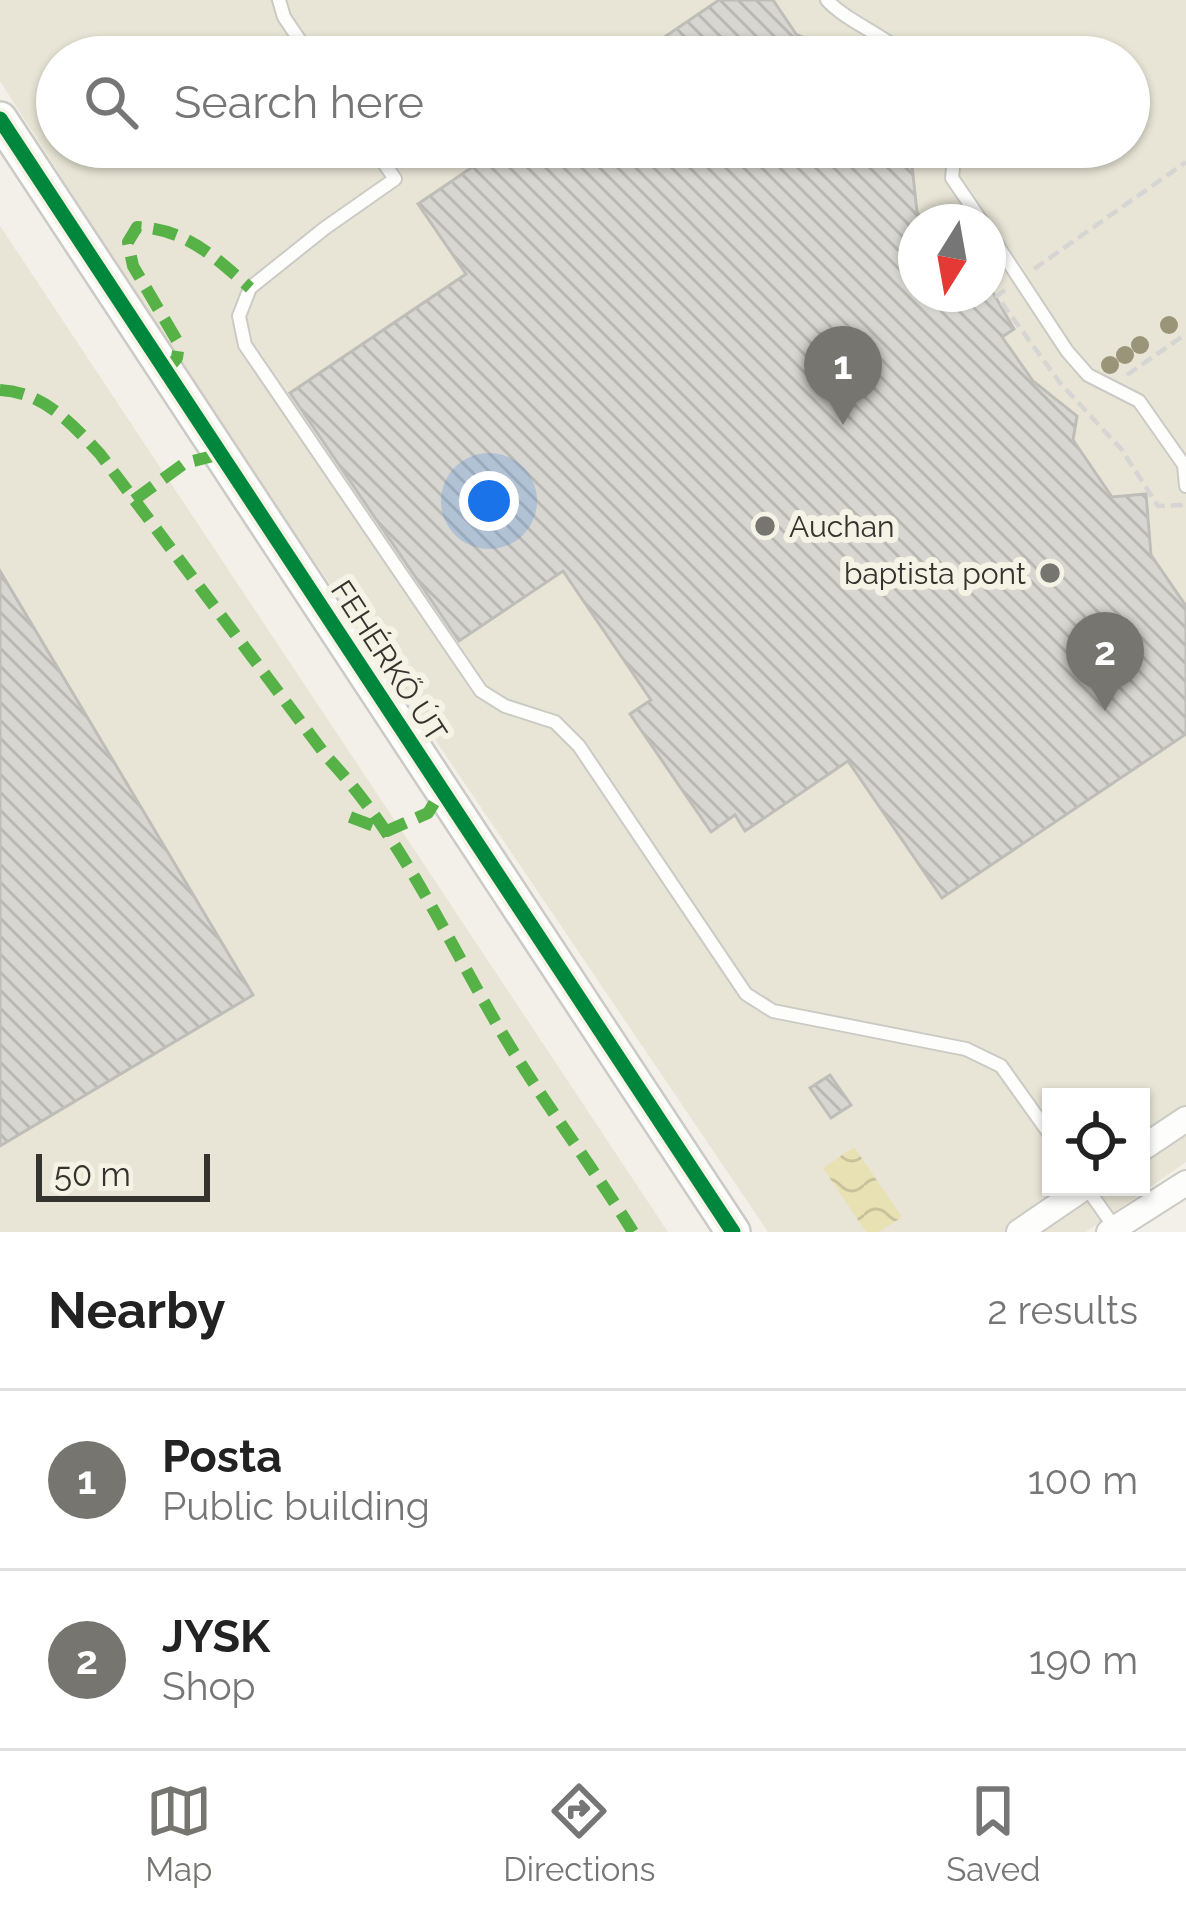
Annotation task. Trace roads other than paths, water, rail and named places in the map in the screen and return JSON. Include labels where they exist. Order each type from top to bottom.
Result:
[{"type":"street","name":"FEHÉRKŐ ÚT","points":[[0,119],[733,1232]]},
{"type":"street","points":[[1150,1143],[1186,1119]]},
{"type":"street","points":[[1112,1230],[1186,1183]]},
{"type":"street","points":[[1019,1232],[1073,1196]]},
{"type":"lane","points":[[279,0],[297,36]]},
{"type":"lane","points":[[827,0],[876,36]]},
{"type":"lane","points":[[388,168],[395,178],[250,288],[239,316],[245,345],[467,672],[481,691],[505,706],[555,722],[579,746],[746,994],[773,1011],[966,1049],[1001,1066],[1042,1123]]},
{"type":"lane","points":[[953,168],[952,178],[970,204]]},
{"type":"lane","points":[[1006,259],[1066,351],[1088,375],[1139,401],[1184,465],[1186,486]]},
{"type":"lane","points":[[1091,1196],[1112,1230]]},
{"type":"water","points":[[854,1147],[902,1217],[879,1232],[866,1232],[823,1168]]},
{"type":"place","name":"Posta","points":[[843,425]]},
{"type":"place","name":"Auchan","points":[[765,526]]},
{"type":"place","name":"baptista pont","points":[[1050,573]]},
{"type":"place","name":"JYSK","points":[[1105,711]]}]
